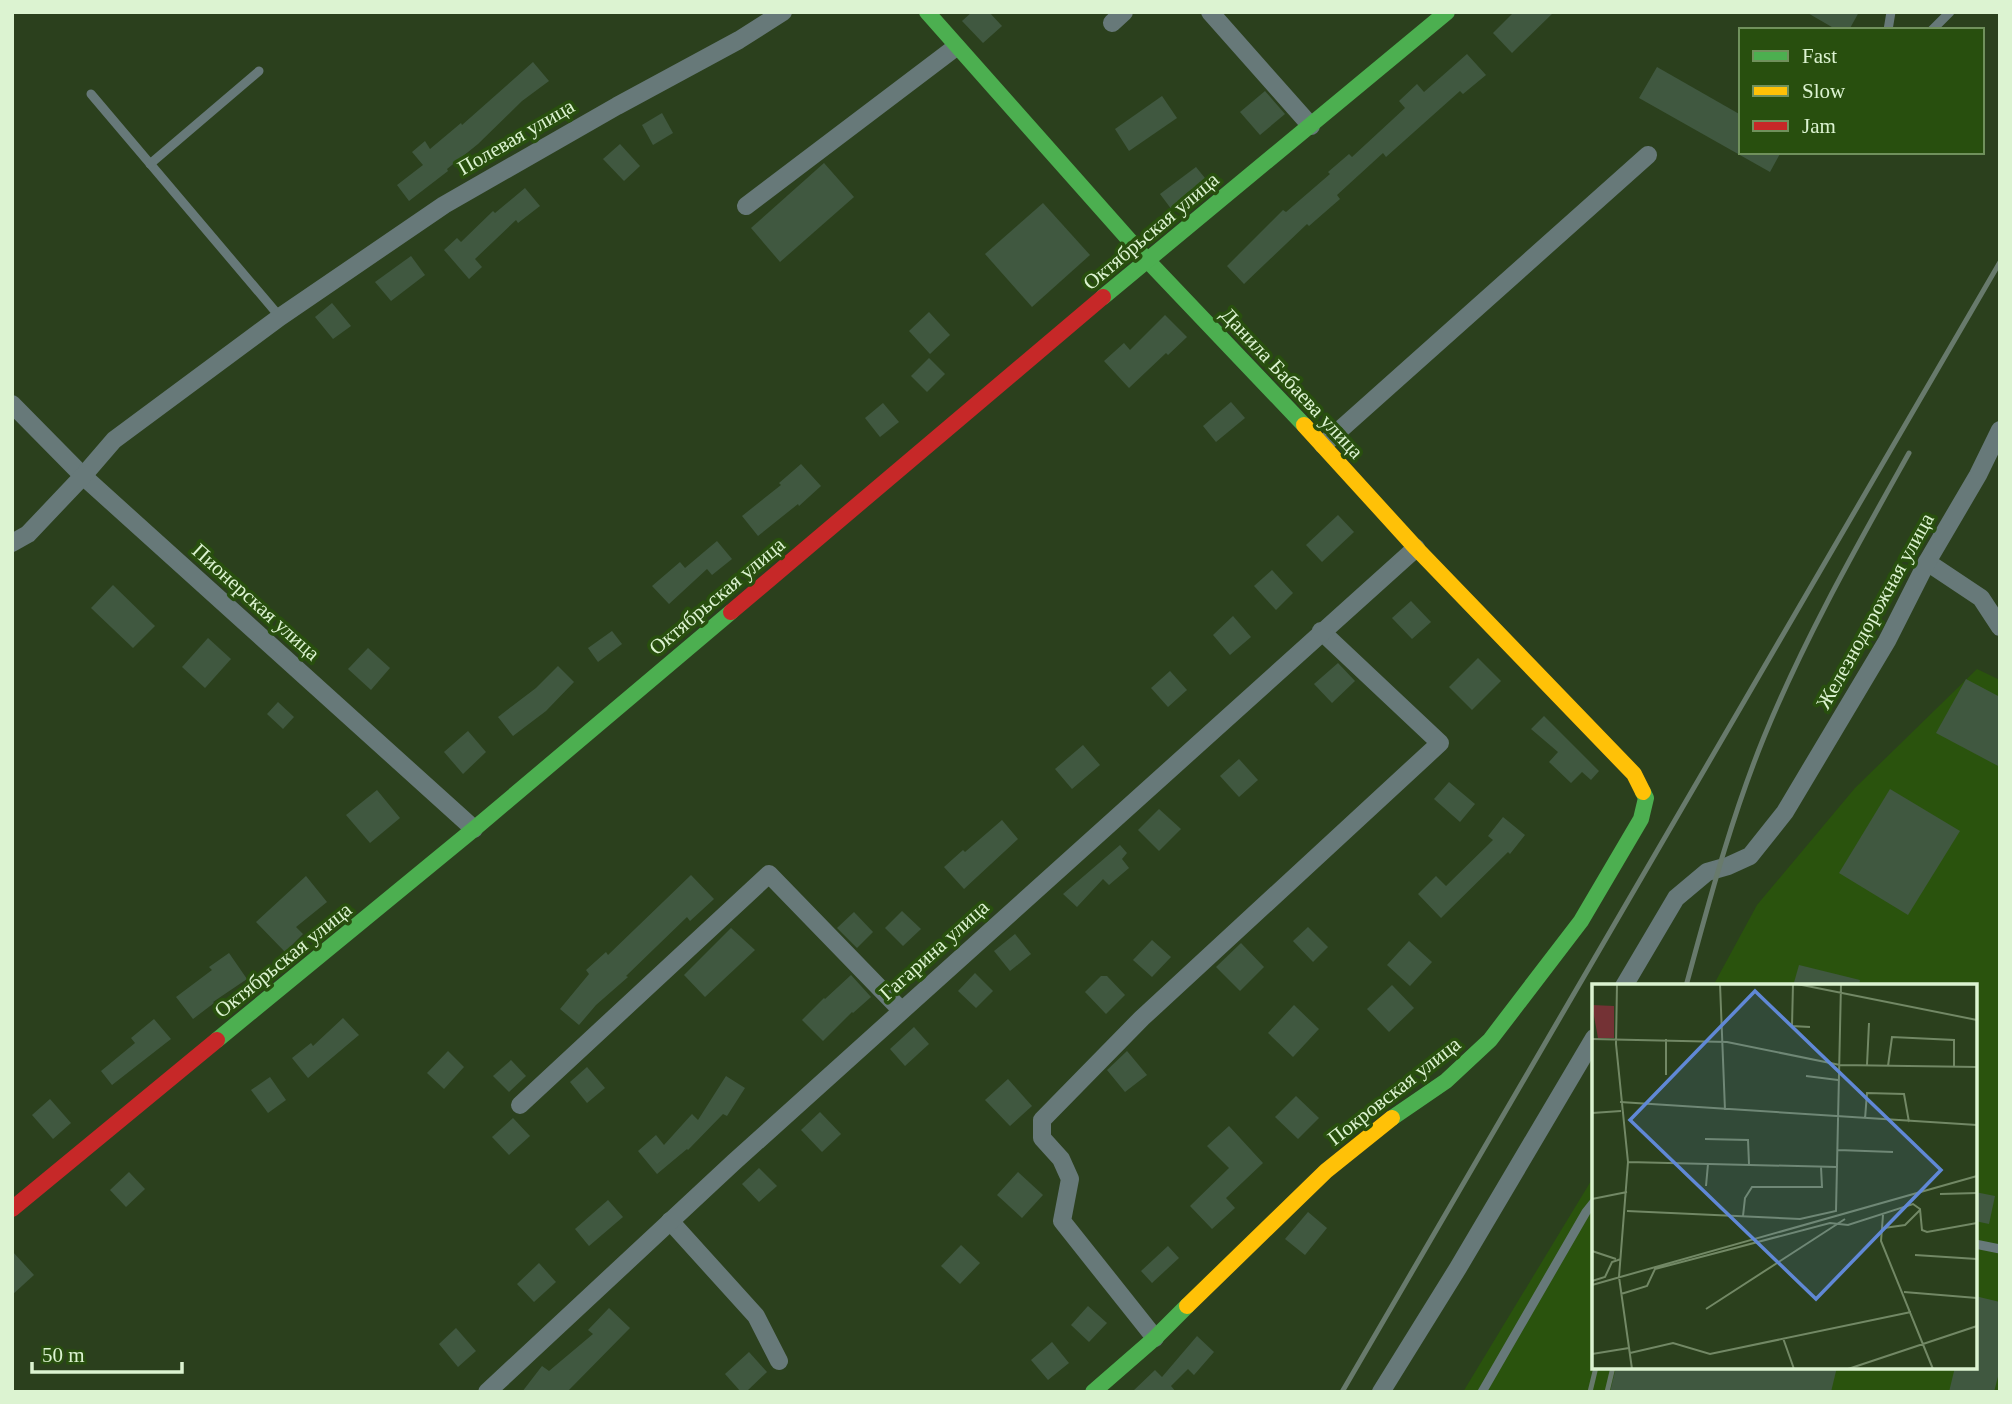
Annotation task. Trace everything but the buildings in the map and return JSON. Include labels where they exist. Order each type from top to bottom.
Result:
[{"type":"street","name":"Полевая улица","points":[[12,543],[28,534],[114,440],[280,317],[444,205],[783,12]]},
{"type":"street","name":"Данила Бабаева улица","points":[[927,12],[1147,260],[1416,548],[1634,774]]},
{"type":"street","points":[[1210,12],[1311,125]]},
{"type":"street","name":"Октябрьская улица","points":[[12,1209],[474,830],[1147,260],[1447,12]]},
{"type":"street","points":[[746,206],[956,47]]},
{"type":"street","points":[[1322,445],[1648,155]]},
{"type":"street","name":"Пионерская улица","points":[[12,404],[83,476],[474,830]]},
{"type":"street","name":"Железнодорожная улица","points":[[1625,984],[1676,898],[1707,872],[1750,856],[1785,812],[1887,642],[1927,562],[1978,475],[2000,430]]},
{"type":"street","name":"Гагарина улица","points":[[487,1392],[901,1010],[1416,548]]},
{"type":"street","points":[[1927,562],[1981,598],[2000,626]]},
{"type":"street","points":[[1155,1338],[1062,1221],[1070,1179],[1061,1159],[1042,1138],[1042,1120],[1142,1018],[1440,743],[1321,631]]},
{"type":"street","name":"Покровская улица","points":[[1093,1392],[1155,1338],[1326,1171],[1396,1115],[1446,1081],[1490,1040],[1581,921],[1641,819],[1646,798],[1634,774]]},
{"type":"street","points":[[520,1105],[769,874],[901,1010]]},
{"type":"street","points":[[1381,1392],[1592,1041]]},
{"type":"street","points":[[670,1221],[756,1317],[779,1361]]},
{"type":"lane","points":[[1934,28],[1950,12]]},
{"type":"lane","points":[[150,164],[259,71]]},
{"type":"lane","points":[[91,94],[280,317]]},
{"type":"lane","points":[[1482,1392],[1592,1204]]},
{"type":"lane","points":[[1977,1244],[2000,1248]]},
{"type":"shaded area","points":[[1977,669],[2000,680],[2000,1392],[1463,1392],[1592,1179],[1592,1369],[1977,1369],[1977,984],[1714,984],[1757,905],[1855,788]]},
{"type":"railway","points":[[1342,1392],[2000,262]]},
{"type":"railway","points":[[1687,984],[1731,829],[1764,737],[1814,629],[1909,453]]},
{"type":"railway","points":[[1590,1392],[1596,1369]]},
{"type":"railway","points":[[1607,1392],[1613,1369]]},
{"type":"traffic: fast","points":[[927,12],[1147,260],[1304,425]]},
{"type":"traffic: fast","points":[[1103,297],[1447,12]]},
{"type":"traffic: fast","points":[[217,1040],[474,829],[731,612]]},
{"type":"traffic: fast","points":[[1392,1118],[1446,1081],[1490,1040],[1581,921],[1641,819],[1646,798],[1643,792]]},
{"type":"traffic: fast","points":[[1093,1392],[1187,1306]]},
{"type":"traffic: slow","points":[[1304,425],[1416,548],[1634,774],[1643,792]]},
{"type":"traffic: slow","points":[[1187,1306],[1326,1171],[1392,1118]]},
{"type":"traffic: jam","points":[[731,612],[1103,297]]},
{"type":"traffic: jam","points":[[12,1209],[217,1040]]}]
